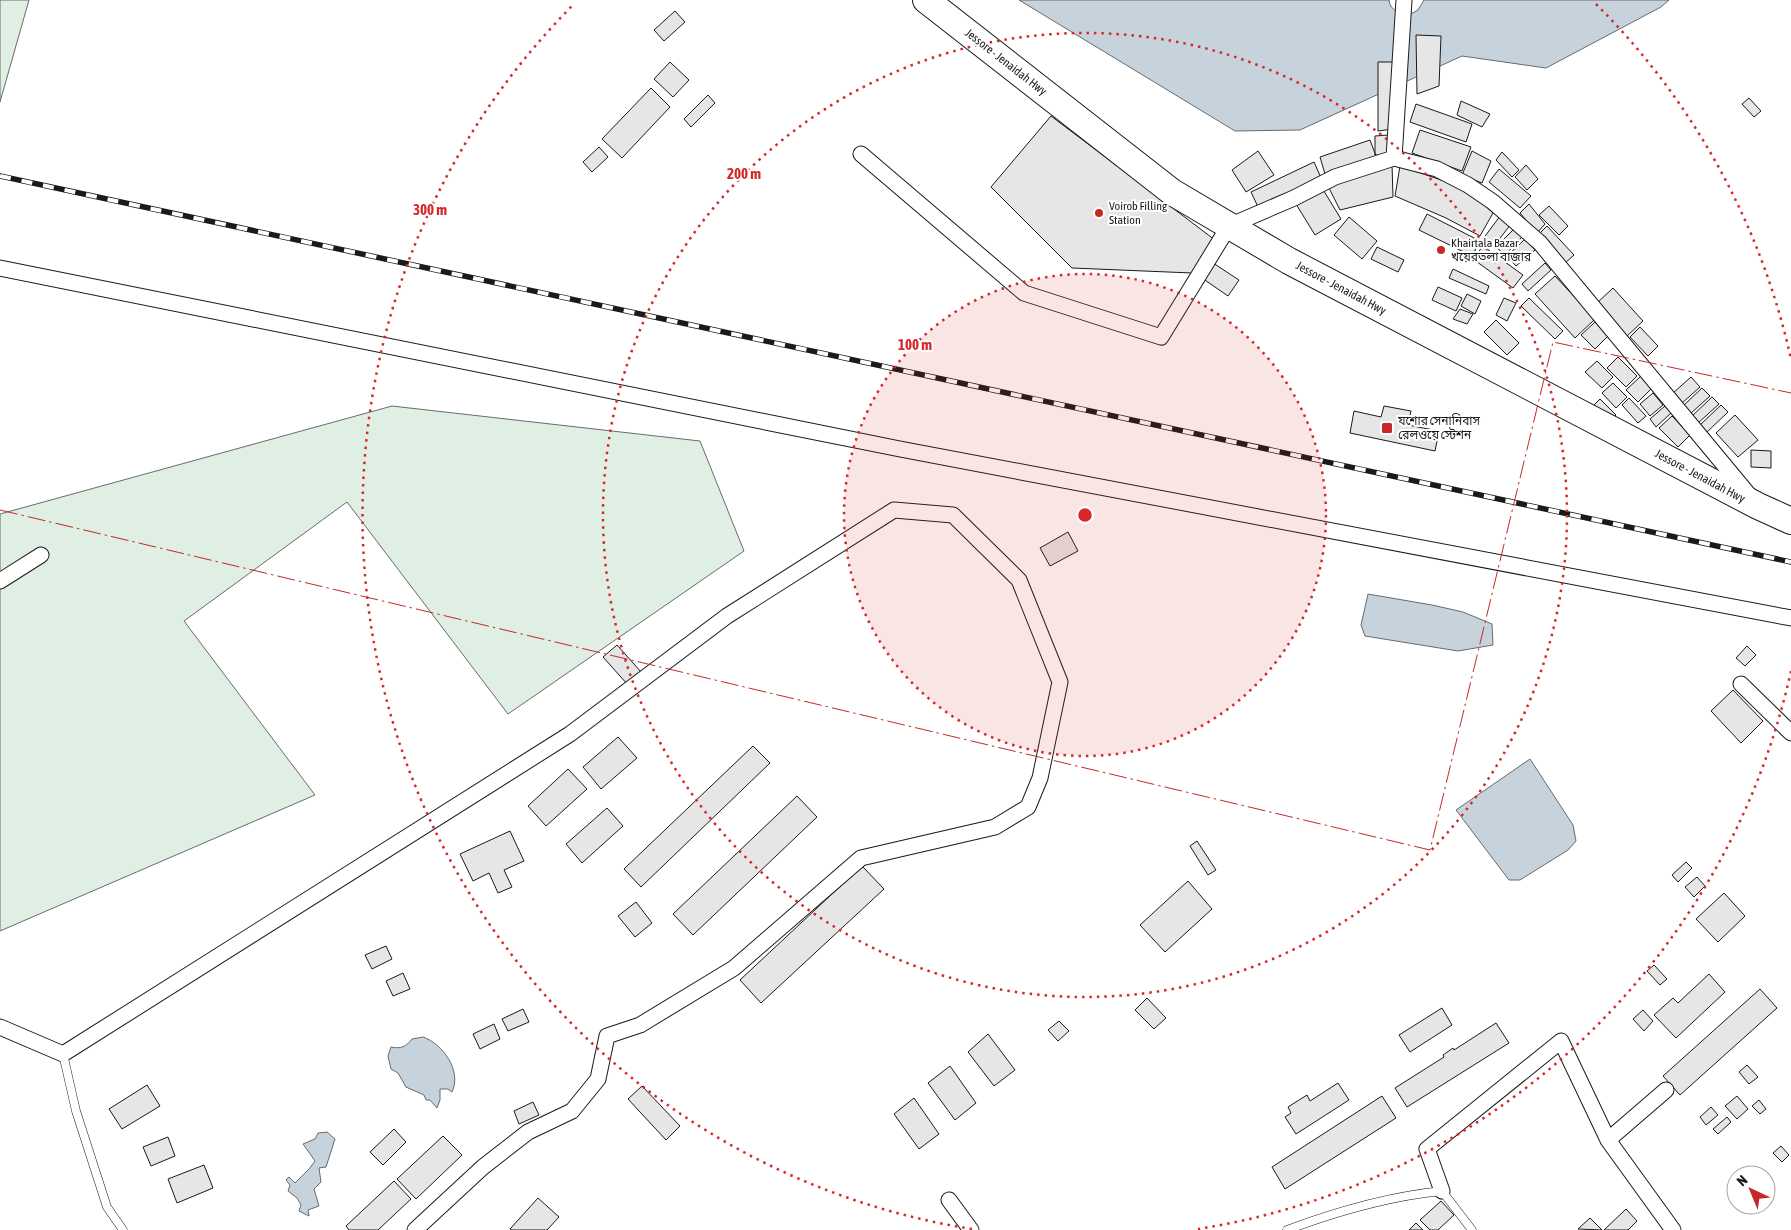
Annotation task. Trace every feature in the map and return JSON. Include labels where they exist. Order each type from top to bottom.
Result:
[{"type":"highway","name":"Jessore - Jenaidah Hwy","points":[[926,0],[1172,192],[1289,261],[1758,506],[1791,521]]},
{"type":"street","points":[[1394,158],[1404,0]]},
{"type":"street","points":[[861,154],[1024,293],[1161,337],[1229,226],[1294,198],[1335,177],[1394,158],[1437,169],[1468,185],[1493,202],[1540,244],[1758,506]]},
{"type":"street","points":[[0,268],[900,449],[1791,618]]},
{"type":"street","points":[[0,1027],[63,1054],[570,734],[727,616],[894,510],[953,515],[1019,580],[1060,682],[1040,778],[1028,807],[995,827],[861,858],[734,968],[640,1025],[607,1036],[598,1079],[572,1111],[528,1132],[483,1167],[416,1230]]},
{"type":"street","points":[[0,581],[41,555]]},
{"type":"street","points":[[1741,684],[1791,733]]},
{"type":"street","points":[[1442,1191],[1427,1149],[1560,1041],[1608,1140],[1673,1230]]},
{"type":"street","points":[[1608,1140],[1666,1090]]},
{"type":"street","points":[[949,1200],[971,1230]]},
{"type":"lane","points":[[63,1054],[76,1112],[107,1207],[123,1230]]},
{"type":"lane","points":[[1287,1230],[1323,1217],[1422,1193],[1442,1191],[1472,1230]]},
{"type":"green space","points":[[0,0],[29,0],[0,102]]},
{"type":"green space","points":[[392,406],[700,441],[744,551],[508,714],[347,502],[184,621],[315,795],[0,931],[0,514]]},
{"type":"shaded area","points":[[1019,0],[1389,0],[1393,9],[1409,15],[1418,10],[1424,0],[1669,0],[1661,7],[1546,68],[1462,56],[1300,130],[1235,131]]},
{"type":"shaded area","points":[[1368,594],[1463,612],[1492,624],[1493,645],[1458,651],[1365,636],[1361,625]]},
{"type":"shaded area","points":[[1530,759],[1573,825],[1576,841],[1568,850],[1520,880],[1509,880],[1456,810]]},
{"type":"shaded area","points":[[423,1037],[444,1052],[449,1059],[454,1076],[452,1092],[448,1089],[440,1089],[440,1100],[437,1108],[430,1100],[426,1100],[424,1095],[406,1087],[398,1073],[391,1069],[388,1056],[391,1047],[403,1047],[412,1039]]},
{"type":"shaded area","points":[[327,1132],[335,1139],[326,1167],[319,1168],[321,1182],[314,1189],[319,1206],[308,1210],[309,1216],[299,1211],[301,1205],[297,1198],[288,1191],[290,1185],[286,1180],[289,1177],[295,1183],[315,1161],[303,1144],[315,1139],[318,1133]]},
{"type":"building","points":[[675,11],[685,22],[664,41],[654,30]]},
{"type":"building","points":[[1416,35],[1441,36],[1439,86],[1417,94]]},
{"type":"building","points":[[670,62],[689,80],[673,97],[654,79]]},
{"type":"building","points":[[1378,62],[1398,62],[1393,129],[1378,131]]},
{"type":"building","points":[[651,88],[670,107],[622,158],[602,139]]},
{"type":"building","points":[[708,95],[715,103],[691,127],[684,119]]},
{"type":"building","points":[[1749,98],[1761,111],[1754,117],[1742,104]]},
{"type":"building","points":[[1461,101],[1490,114],[1482,127],[1457,115]]},
{"type":"building","points":[[1416,104],[1472,124],[1466,142],[1410,122]]},
{"type":"building","name":"Voirob Filling Station","points":[[1051,116],[1215,240],[1192,273],[1072,268],[991,187]]},
{"type":"building","points":[[1420,130],[1471,147],[1462,171],[1412,153]]},
{"type":"building","points":[[1388,135],[1388,155],[1375,155],[1375,136]]},
{"type":"building","points":[[1370,140],[1376,156],[1325,174],[1320,157]]},
{"type":"building","points":[[599,147],[608,157],[592,172],[583,162]]},
{"type":"building","points":[[1258,151],[1274,175],[1246,192],[1232,170]]},
{"type":"building","points":[[1472,151],[1491,161],[1482,183],[1462,175]]},
{"type":"building","points":[[1502,152],[1519,170],[1512,177],[1496,160]]},
{"type":"building","points":[[1314,162],[1322,180],[1259,209],[1251,192]]},
{"type":"building","points":[[1392,164],[1393,197],[1340,210],[1328,186]]},
{"type":"building","points":[[1526,165],[1538,179],[1527,190],[1515,177]]},
{"type":"building","points":[[1400,166],[1447,182],[1471,193],[1493,213],[1480,236],[1446,218],[1395,196]]},
{"type":"building","points":[[1499,169],[1531,196],[1520,208],[1489,182]]},
{"type":"building","points":[[1322,188],[1341,219],[1315,235],[1296,204]]},
{"type":"building","points":[[1529,204],[1545,224],[1537,233],[1520,213]]},
{"type":"building","points":[[1549,206],[1568,226],[1559,235],[1539,215]]},
{"type":"building","points":[[1427,214],[1480,241],[1472,256],[1419,230]]},
{"type":"building","points":[[1500,216],[1511,224],[1494,246],[1483,239]]},
{"type":"building","points":[[1349,217],[1377,241],[1362,259],[1334,235]]},
{"type":"building","points":[[1547,226],[1574,255],[1564,264],[1537,236]]},
{"type":"building","points":[[1514,229],[1522,237],[1505,255],[1496,247]]},
{"type":"building","points":[[1525,239],[1535,250],[1516,266],[1507,256]]},
{"type":"building","points":[[1483,246],[1523,275],[1513,288],[1473,259]]},
{"type":"building","points":[[1377,247],[1404,260],[1398,272],[1371,259]]},
{"type":"building","points":[[1210,261],[1239,280],[1228,296],[1199,276]]},
{"type":"building","points":[[1545,263],[1551,270],[1528,291],[1522,284]]},
{"type":"building","points":[[1453,269],[1489,286],[1486,294],[1449,278]]},
{"type":"building","points":[[1555,276],[1595,319],[1575,338],[1535,294]]},
{"type":"building","points":[[1438,287],[1462,298],[1456,311],[1432,300]]},
{"type":"building","points":[[1613,288],[1643,321],[1627,336],[1597,303]]},
{"type":"building","points":[[1467,294],[1481,301],[1475,314],[1461,306]]},
{"type":"building","points":[[1504,298],[1516,303],[1507,321],[1496,315]]},
{"type":"building","points":[[1529,298],[1563,331],[1555,339],[1521,306]]},
{"type":"building","points":[[1460,309],[1473,314],[1467,324],[1453,319]]},
{"type":"building","points":[[1496,320],[1519,343],[1507,355],[1484,332]]},
{"type":"building","points":[[1595,322],[1608,336],[1595,349],[1581,335]]},
{"type":"building","points":[[1640,327],[1658,346],[1648,356],[1630,337]]},
{"type":"building","points":[[1618,357],[1637,376],[1626,387],[1607,368]]},
{"type":"building","points":[[1597,361],[1613,377],[1602,388],[1585,372]]},
{"type":"building","points":[[1641,376],[1652,388],[1638,402],[1626,390]]},
{"type":"building","points":[[1691,377],[1700,387],[1681,404],[1672,394]]},
{"type":"building","points":[[1613,383],[1627,397],[1616,408],[1602,393]]},
{"type":"building","points":[[1702,388],[1710,396],[1690,414],[1683,406]]},
{"type":"building","points":[[1653,393],[1663,405],[1650,416],[1640,404]]},
{"type":"building","points":[[1712,397],[1719,404],[1697,424],[1691,417]]},
{"type":"building","points":[[1629,398],[1646,416],[1638,423],[1622,405]]},
{"type":"building","points":[[1600,399],[1616,415],[1608,422],[1593,406]]},
{"type":"building","points":[[1721,405],[1728,412],[1706,433],[1699,426]]},
{"type":"building","name":"যশোর সেনানিবাস রেলওয়ে স্টেশন","points":[[1384,406],[1411,411],[1408,425],[1439,431],[1435,451],[1350,433],[1354,411],[1381,417]]},
{"type":"building","points":[[1665,406],[1671,413],[1656,427],[1650,419]]},
{"type":"building","points":[[1735,415],[1758,440],[1738,457],[1716,433]]},
{"type":"building","points":[[1672,416],[1690,435],[1678,447],[1659,428]]},
{"type":"building","points":[[1751,450],[1771,451],[1771,468],[1751,467]]},
{"type":"building","points":[[1068,532],[1078,551],[1050,566],[1040,548]]},
{"type":"building","points":[[617,645],[642,673],[628,685],[603,657]]},
{"type":"building","points":[[1747,646],[1756,655],[1745,666],[1736,658]]},
{"type":"building","points":[[1733,690],[1763,721],[1741,743],[1711,711]]},
{"type":"building","points":[[618,737],[637,758],[601,789],[583,767]]},
{"type":"building","points":[[753,746],[770,763],[641,887],[624,869]]},
{"type":"building","points":[[568,769],[587,789],[546,826],[528,806]]},
{"type":"building","points":[[797,796],[817,817],[693,935],[673,914]]},
{"type":"building","points":[[607,808],[623,826],[582,863],[566,844]]},
{"type":"building","points":[[510,831],[524,861],[504,870],[512,887],[498,893],[489,873],[473,881],[460,854]]},
{"type":"building","points":[[1197,841],[1216,870],[1208,875],[1190,846]]},
{"type":"building","points":[[1686,862],[1692,868],[1678,882],[1672,875]]},
{"type":"building","points":[[862,866],[884,889],[761,1003],[740,980]]},
{"type":"building","points":[[1697,877],[1705,886],[1694,897],[1685,887]]},
{"type":"building","points":[[1188,881],[1212,909],[1165,952],[1140,925]]},
{"type":"building","points":[[1724,893],[1745,916],[1718,942],[1696,919]]},
{"type":"building","points":[[636,902],[652,923],[635,937],[618,916]]},
{"type":"building","points":[[386,946],[392,959],[372,969],[365,955]]},
{"type":"building","points":[[1654,965],[1667,979],[1660,985],[1647,971]]},
{"type":"building","points":[[403,973],[410,989],[393,996],[386,981]]},
{"type":"building","points":[[1709,974],[1725,992],[1676,1038],[1654,1015],[1673,998],[1678,1003]]},
{"type":"building","points":[[1760,989],[1777,1008],[1680,1095],[1663,1076]]},
{"type":"building","points":[[1147,998],[1166,1018],[1154,1029],[1135,1010]]},
{"type":"building","points":[[1442,1008],[1452,1025],[1410,1052],[1399,1035]]},
{"type":"building","points":[[523,1009],[529,1022],[508,1031],[502,1019]]},
{"type":"building","points":[[1643,1010],[1653,1021],[1644,1031],[1633,1019]]},
{"type":"building","points":[[1059,1021],[1069,1031],[1058,1041],[1048,1030]]},
{"type":"building","points":[[1496,1023],[1509,1043],[1407,1107],[1395,1088],[1444,1057],[1443,1055],[1453,1048],[1454,1050]]},
{"type":"building","points":[[494,1024],[500,1039],[480,1049],[473,1034]]},
{"type":"building","points":[[988,1034],[1015,1070],[994,1086],[968,1052]]},
{"type":"building","points":[[1747,1065],[1758,1077],[1749,1084],[1739,1072]]},
{"type":"building","points":[[950,1066],[976,1103],[955,1120],[928,1083]]},
{"type":"building","points":[[1338,1083],[1349,1100],[1296,1134],[1285,1117],[1291,1113],[1288,1107],[1307,1095],[1310,1101]]},
{"type":"building","points":[[147,1085],[160,1106],[122,1129],[109,1109]]},
{"type":"building","points":[[642,1086],[680,1126],[666,1140],[628,1099]]},
{"type":"building","points":[[1382,1096],[1396,1118],[1285,1189],[1272,1167]]},
{"type":"building","points":[[1737,1096],[1748,1109],[1737,1119],[1725,1106]]},
{"type":"building","points":[[914,1098],[939,1134],[919,1149],[894,1114]]},
{"type":"building","points":[[1759,1100],[1766,1109],[1760,1114],[1752,1106]]},
{"type":"building","points":[[533,1102],[539,1115],[519,1124],[514,1111]]},
{"type":"building","points":[[1711,1107],[1718,1115],[1706,1125],[1700,1117]]},
{"type":"building","points":[[1727,1117],[1731,1122],[1718,1134],[1713,1129]]},
{"type":"building","points":[[394,1129],[406,1142],[383,1165],[370,1152]]},
{"type":"building","points":[[443,1136],[462,1155],[416,1199],[397,1179]]},
{"type":"building","points":[[168,1137],[175,1156],[151,1166],[143,1147]]},
{"type":"building","points":[[1781,1146],[1789,1155],[1782,1162],[1773,1153]]},
{"type":"building","points":[[204,1165],[213,1188],[177,1203],[168,1179]]},
{"type":"building","points":[[394,1181],[411,1199],[378,1230],[349,1230],[346,1226]]},
{"type":"building","points":[[538,1198],[559,1217],[547,1230],[510,1229]]},
{"type":"building","points":[[1441,1201],[1454,1215],[1438,1230],[1430,1230],[1420,1220]]},
{"type":"building","points":[[1626,1209],[1637,1221],[1628,1230],[1604,1230]]},
{"type":"building","points":[[1590,1218],[1602,1230],[1578,1229]]},
{"type":"building","points":[[1416,1223],[1423,1230],[1409,1230]]},
{"type":"railway","points":[[0,176],[1791,562]]},
{"type":"power","points":[[0,510],[1430,850],[1553,342],[1791,393]]},
{"type":"place","name":"Voirob Filling Station","points":[[1099,213]]},
{"type":"place","name":"Khairtala Bazar খয়েরতলা বাজার","points":[[1441,250]]},
{"type":"place","name":"যশোর সেনানিবাস রেলওয়ে স্টেশন","points":[[1387,428]]}]
